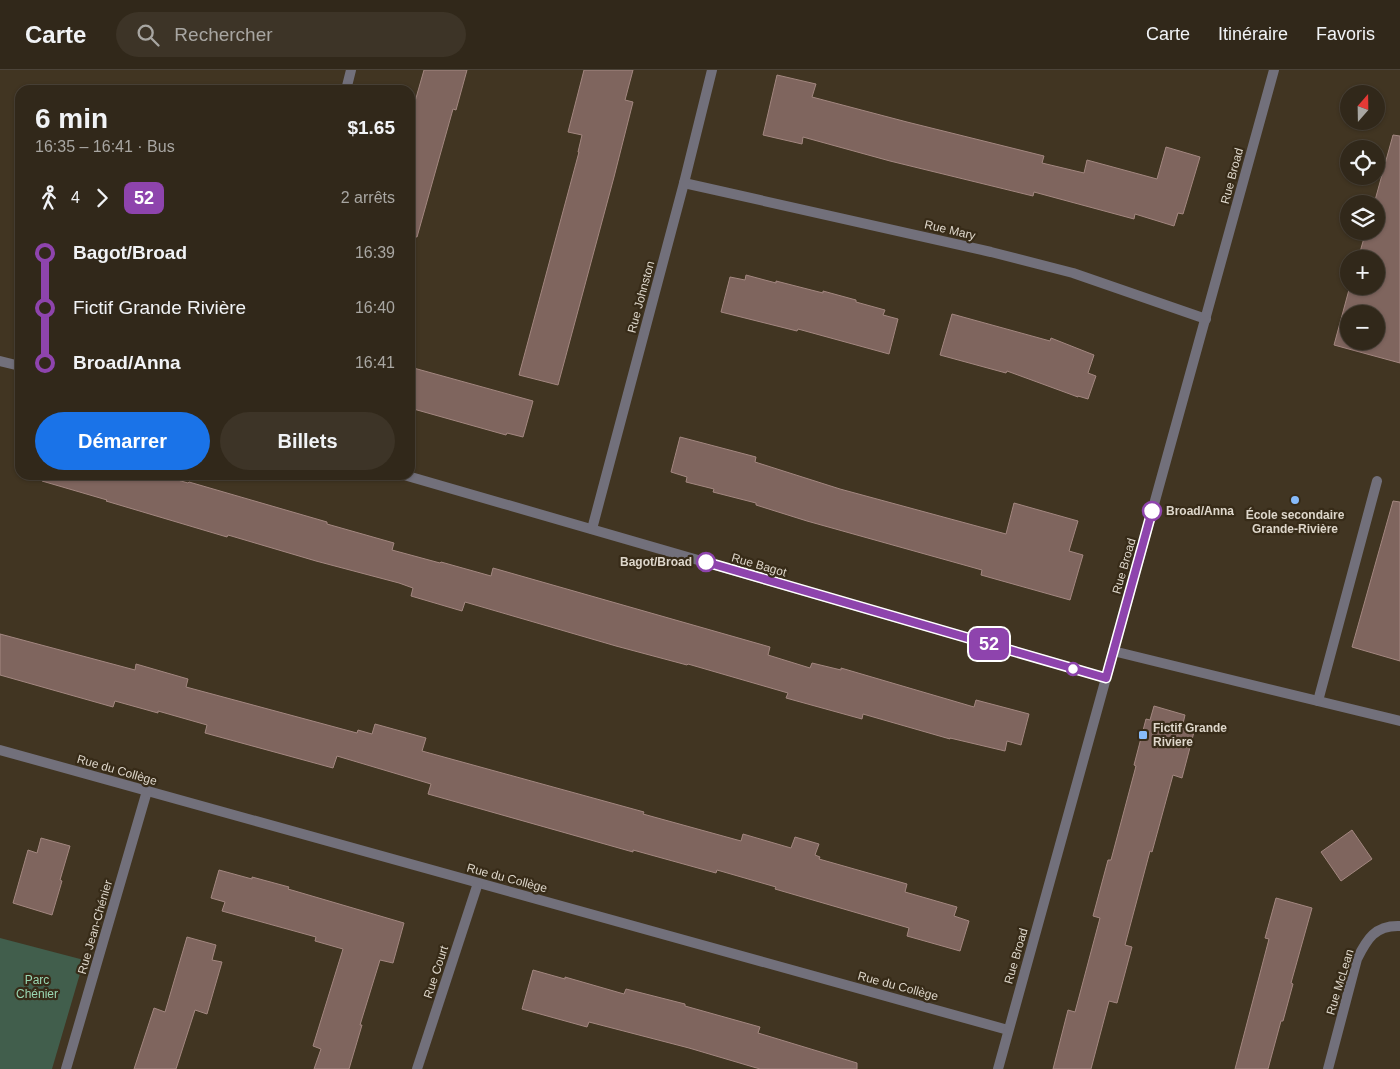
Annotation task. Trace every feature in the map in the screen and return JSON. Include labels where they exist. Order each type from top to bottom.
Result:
[{"type":"street","points":[[347,85],[351,70]]},
{"type":"street","name":"Rue Johnston","points":[[592,529],[712,70]]},
{"type":"street","name":"Rue Broad","points":[[998,1069],[1274,70]]},
{"type":"street","name":"Rue Mary","points":[[684,183],[991,252],[1073,273],[1206,319]]},
{"type":"street","points":[[0,361],[15,365]]},
{"type":"street","name":"Rue Bagot","points":[[415,478],[1106,678]]},
{"type":"street","points":[[1318,701],[1377,481]]},
{"type":"street","points":[[1113,651],[1400,721]]},
{"type":"street","name":"Rue du Collège","points":[[0,750],[1008,1030]]},
{"type":"street","name":"Rue Jean-Chénier","points":[[66,1069],[147,792]]},
{"type":"street","name":"Rue Court","points":[[417,1069],[478,883]]},
{"type":"street","name":"Rue McLean","points":[[1328,1069],[1357,959],[1374,932],[1392,926],[1400,926]]},
{"type":"green space","name":"Parc Chénier","points":[[0,938],[84,960],[52,1069],[0,1069]]},
{"type":"building","points":[[424,70],[467,70],[456,110],[453,109],[417,237],[415,237],[415,102]]},
{"type":"building","points":[[584,70],[633,70],[625,100],[633,102],[558,385],[519,375],[579,152],[582,135],[568,132]]},
{"type":"building","points":[[777,75],[816,84],[812,97],[1044,156],[1042,163],[1084,173],[1087,160],[1157,179],[1166,147],[1200,157],[1183,214],[1178,213],[1174,226],[1135,214],[1134,219],[1034,192],[1033,196],[890,161],[803,137],[802,144],[763,135]]},
{"type":"building","points":[[1393,135],[1400,136],[1400,363],[1352,350],[1385,350],[1385,305],[1345,305],[1348,295],[1385,295],[1385,250],[1361,250],[1363,240],[1385,240],[1385,195],[1376,195],[1379,185],[1385,185],[1385,164]]},
{"type":"building","points":[[746,275],[823,293],[823,291],[885,310],[883,315],[898,319],[889,354],[798,329],[797,331],[721,312],[730,277],[745,280]]},
{"type":"building","points":[[952,314],[1050,341],[1051,338],[1094,355],[1088,373],[1096,376],[1088,399],[1007,371],[1006,373],[940,355]]},
{"type":"building","points":[[1340,323],[1340,347],[1334,345]]},
{"type":"building","points":[[415,368],[533,401],[523,437],[507,433],[506,435],[415,409]]},
{"type":"building","points":[[680,437],[756,457],[755,462],[840,489],[1006,534],[1014,503],[1078,521],[1069,551],[1083,555],[1070,600],[981,575],[982,570],[807,521],[756,505],[756,503],[713,492],[714,489],[686,482],[687,477],[671,472]]},
{"type":"building","points":[[178,480],[189,482],[394,543],[392,550],[491,576],[493,568],[770,647],[768,655],[810,668],[812,663],[841,670],[841,668],[974,707],[976,700],[1029,714],[1021,745],[1007,741],[1005,751],[950,739],[863,714],[862,719],[786,698],[788,693],[465,602],[462,611],[411,596],[413,588],[399,583],[228,535],[227,537],[42,481]]},
{"type":"building","points":[[1393,501],[1400,502],[1400,661],[1352,647]]},
{"type":"building","points":[[0,634],[135,670],[136,664],[188,679],[186,687],[357,733],[358,730],[372,734],[375,724],[426,738],[422,751],[644,812],[643,814],[741,841],[743,834],[791,848],[795,837],[819,844],[815,855],[820,857],[819,859],[907,884],[905,892],[957,907],[954,916],[969,921],[960,951],[907,936],[909,928],[775,889],[776,887],[717,870],[716,873],[633,850],[633,852],[428,794],[431,784],[337,756],[333,768],[205,733],[207,725],[158,711],[158,713],[115,701],[113,707],[0,675]]},
{"type":"building","points":[[1154,706],[1185,715],[1182,728],[1194,732],[1182,778],[1173,775],[1125,945],[1132,947],[1117,1003],[1109,1001],[1091,1069],[1053,1069],[1068,1010],[1075,1012],[1100,918],[1093,916],[1108,860],[1111,860],[1136,766],[1134,765],[1146,719],[1150,720]]},
{"type":"building","points":[[1352,830],[1372,859],[1341,881],[1321,852]]},
{"type":"building","points":[[41,838],[70,846],[52,915],[13,903],[28,850],[37,853]]},
{"type":"building","points":[[219,870],[289,887],[288,889],[404,923],[393,963],[380,960],[349,1069],[314,1069],[321,1049],[313,1046],[343,949],[315,941],[316,937],[222,911],[225,902],[211,898]]},
{"type":"building","points":[[1276,898],[1312,908],[1291,983],[1293,984],[1283,1021],[1281,1021],[1268,1069],[1235,1069],[1269,939],[1265,938]]},
{"type":"building","points":[[187,937],[216,945],[212,960],[222,962],[207,1014],[195,1010],[176,1069],[134,1069],[154,1008],[165,1012]]},
{"type":"building","points":[[533,970],[624,994],[626,989],[685,1004],[685,1006],[760,1027],[758,1033],[857,1063],[857,1069],[760,1069],[589,1022],[587,1027],[522,1009]]},
{"type":"bus line","name":"52","points":[[706,562],[1106,678],[1152,511]]},
{"type":"place","name":"École secondaire Grande-Rivière","points":[[1295,500]]},
{"type":"place","name":"Broad/Anna","points":[[1152,511]]},
{"type":"place","name":"Bagot/Broad","points":[[706,562]]},
{"type":"place","name":"Fictif Grande Riviere","points":[[1143,735]]}]
